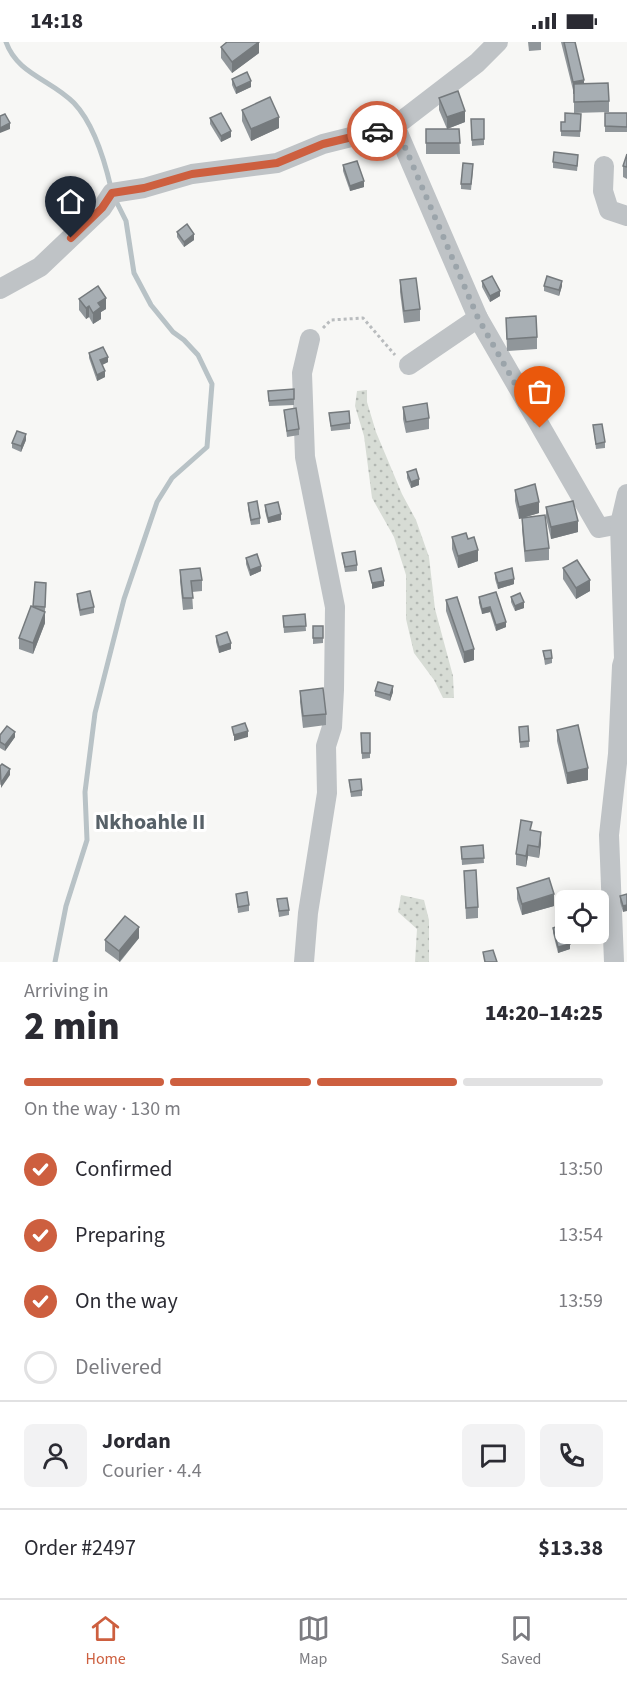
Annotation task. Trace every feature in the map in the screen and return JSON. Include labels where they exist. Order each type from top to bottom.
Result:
[{"type":"street","points":[[0,289],[40,267],[102,208],[112,193],[144,188],[192,174],[277,163],[323,144],[396,126],[477,63],[498,42]]},
{"type":"street","points":[[396,126],[478,318],[599,528],[620,524]]},
{"type":"street","points":[[604,166],[603,191],[609,210],[627,216]]},
{"type":"street","points":[[409,365],[478,318]]},
{"type":"street","points":[[304,962],[308,913],[327,793],[326,746],[332,727],[335,678],[335,607],[305,457],[302,373],[310,339]]},
{"type":"street","points":[[614,962],[609,835],[618,754],[622,666],[626,659],[620,524],[627,494]]},
{"type":"path","points":[[310,339],[331,320],[363,318],[393,354],[409,365]]},
{"type":"shaded area","points":[[367,390],[367,402],[376,432],[402,494],[416,520],[429,557],[435,609],[453,676],[454,698],[443,698],[434,680],[414,653],[406,619],[406,575],[394,537],[372,498],[364,436],[355,406],[357,391]]},
{"type":"shaded area","points":[[401,895],[424,900],[429,920],[429,962],[415,962],[417,929],[398,912]]},
{"type":"building","points":[[227,42],[259,42],[232,62],[221,47]]},
{"type":"building","points":[[564,42],[575,42],[584,80],[573,82]]},
{"type":"building","points":[[247,72],[251,81],[236,88],[232,79]]},
{"type":"building","points":[[608,83],[609,101],[574,102],[574,84]]},
{"type":"building","points":[[458,91],[465,111],[447,117],[439,98]]},
{"type":"building","points":[[270,97],[279,117],[251,129],[242,110]]},
{"type":"building","points":[[221,113],[231,131],[221,136],[210,118]]},
{"type":"building","points":[[565,113],[581,114],[580,131],[561,131],[561,122],[565,122]]},
{"type":"building","points":[[605,113],[627,113],[627,127],[605,126]]},
{"type":"building","points":[[5,114],[10,123],[0,128],[0,116]]},
{"type":"building","points":[[471,119],[484,119],[484,139],[472,140]]},
{"type":"building","points":[[426,129],[459,129],[460,143],[426,143]]},
{"type":"building","points":[[554,152],[578,155],[577,166],[553,162]]},
{"type":"building","points":[[627,154],[627,167],[623,166]]},
{"type":"building","points":[[357,161],[364,181],[350,186],[343,165]]},
{"type":"building","points":[[463,163],[473,164],[471,184],[461,184]]},
{"type":"building","points":[[187,224],[194,234],[184,242],[177,232]]},
{"type":"building","points":[[492,276],[500,291],[490,296],[482,281]]},
{"type":"building","points":[[547,276],[562,281],[559,290],[544,286]]},
{"type":"building","points":[[416,278],[420,309],[404,311],[400,280]]},
{"type":"building","points":[[98,286],[106,298],[98,303],[101,307],[93,313],[89,306],[86,308],[79,299]]},
{"type":"building","points":[[536,316],[537,337],[507,339],[506,318]]},
{"type":"building","points":[[103,347],[108,357],[100,360],[105,371],[97,375],[89,353]]},
{"type":"building","points":[[294,389],[294,399],[269,401],[268,391]]},
{"type":"building","points":[[427,403],[429,418],[406,422],[403,407]]},
{"type":"building","points":[[296,408],[299,429],[287,431],[284,410]]},
{"type":"building","points":[[349,411],[350,423],[331,426],[329,413]]},
{"type":"building","points":[[602,424],[605,442],[596,444],[593,425]]},
{"type":"building","points":[[17,431],[26,434],[21,446],[12,443]]},
{"type":"building","points":[[416,469],[419,479],[411,482],[407,472]]},
{"type":"building","points":[[535,484],[539,502],[519,507],[515,490]]},
{"type":"building","points":[[257,501],[260,518],[251,520],[248,503]]},
{"type":"building","points":[[573,501],[578,521],[551,527],[546,507]]},
{"type":"building","points":[[278,502],[281,514],[268,518],[265,505]]},
{"type":"building","points":[[545,515],[549,548],[525,551],[522,518]]},
{"type":"building","points":[[466,533],[468,539],[474,537],[478,550],[458,556],[452,537]]},
{"type":"building","points":[[355,551],[357,565],[345,567],[342,553]]},
{"type":"building","points":[[257,554],[261,566],[250,570],[246,558]]},
{"type":"building","points":[[577,560],[590,580],[576,588],[563,568]]},
{"type":"building","points":[[200,568],[202,580],[191,581],[193,598],[183,598],[180,570]]},
{"type":"building","points":[[381,568],[384,581],[372,583],[369,571]]},
{"type":"building","points":[[512,568],[514,579],[498,583],[495,573]]},
{"type":"building","points":[[35,582],[46,583],[45,607],[33,606]]},
{"type":"building","points":[[90,591],[94,607],[80,610],[77,594]]},
{"type":"building","points":[[496,592],[506,622],[496,625],[490,607],[482,609],[479,597]]},
{"type":"building","points":[[520,593],[524,602],[515,606],[511,597]]},
{"type":"building","points":[[457,597],[474,649],[464,652],[446,600]]},
{"type":"building","points":[[31,606],[45,612],[33,643],[19,638]]},
{"type":"building","points":[[305,614],[306,626],[284,627],[283,616]]},
{"type":"building","points":[[313,626],[323,626],[323,638],[313,638]]},
{"type":"building","points":[[227,632],[231,643],[219,647],[216,636]]},
{"type":"building","points":[[551,650],[552,658],[545,659],[543,651]]},
{"type":"building","points":[[378,682],[393,686],[390,695],[375,691]]},
{"type":"building","points":[[323,688],[326,714],[303,716],[300,691]]},
{"type":"building","points":[[245,723],[248,731],[234,735],[232,727]]},
{"type":"building","points":[[578,725],[588,768],[567,773],[557,730]]},
{"type":"building","points":[[7,726],[15,732],[5,745],[0,742],[0,735]]},
{"type":"building","points":[[528,726],[529,741],[520,742],[519,727]]},
{"type":"building","points":[[361,733],[370,733],[370,753],[362,753]]},
{"type":"building","points":[[2,764],[10,769],[1,783],[0,766]]},
{"type":"building","points":[[361,779],[362,790],[351,792],[349,780]]},
{"type":"building","points":[[521,820],[532,822],[530,830],[541,832],[539,847],[528,845],[526,856],[516,854]]},
{"type":"building","points":[[483,845],[484,858],[462,859],[461,847]]},
{"type":"building","points":[[476,870],[478,907],[466,908],[464,871]]},
{"type":"building","points":[[549,878],[554,894],[522,904],[517,888]]},
{"type":"building","points":[[247,892],[249,905],[238,907],[236,894]]},
{"type":"building","points":[[627,894],[627,905],[623,906],[620,896]]},
{"type":"building","points":[[287,898],[289,910],[279,911],[277,899]]},
{"type":"building","points":[[125,916],[139,927],[119,951],[105,940]]},
{"type":"building","points":[[493,950],[497,962],[485,962],[483,952]]},
{"type":"waterway","points":[[6,42],[18,62],[65,95],[81,111],[97,143],[111,188]]},
{"type":"waterway","points":[[55,962],[66,906],[87,840],[85,792],[95,713],[124,599],[157,502],[172,478],[207,447],[212,384],[198,355],[173,332],[151,305],[134,273],[126,221],[114,197]]},
{"type":"way so far","points":[[377,131],[396,126],[478,318],[540,428]]},
{"type":"district","name":"Nkhoahle II","points":[[150,821]]},
{"type":"route","points":[[71,238],[102,208],[112,193],[144,188],[192,174],[277,163],[323,144],[377,131]]}]
